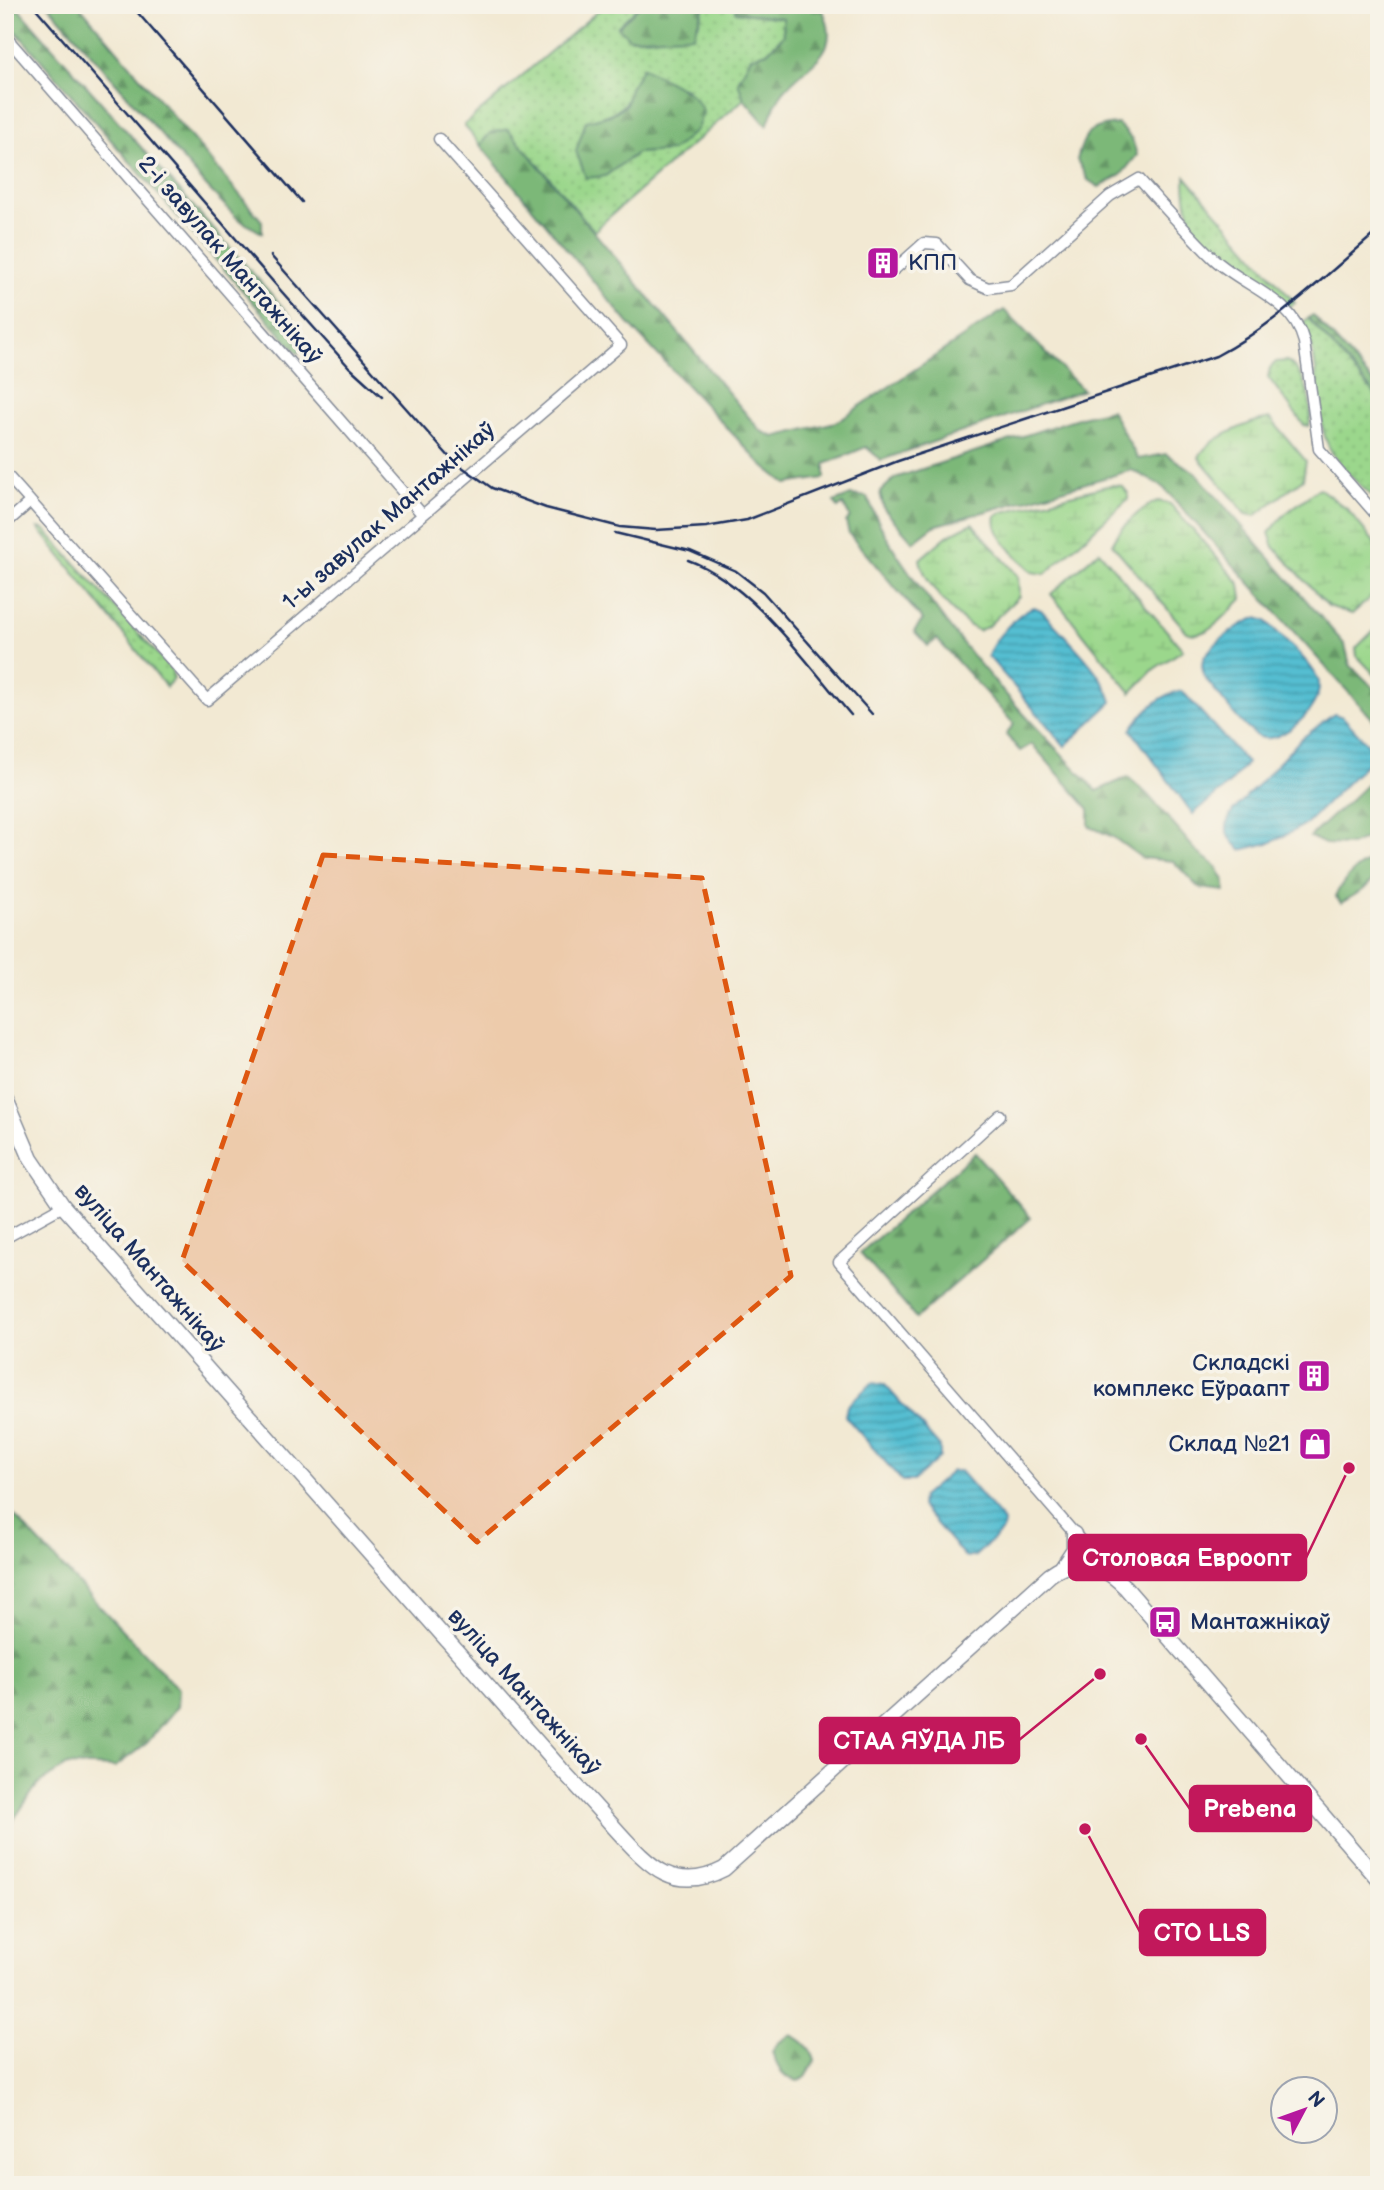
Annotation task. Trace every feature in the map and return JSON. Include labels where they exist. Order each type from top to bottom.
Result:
[{"type":"street","name":"2-і завулак Мантажнікаў","points":[[5,36],[422,513]]},
{"type":"street","name":"1-ы завулак Мантажнікаў","points":[[5,472],[207,700],[621,345],[439,139]]},
{"type":"street","points":[[895,269],[924,243],[937,244],[970,280],[988,288],[1011,285],[1110,196],[1139,179],[1215,259],[1286,309],[1301,330],[1319,449],[1379,518]]},
{"type":"street","points":[[5,524],[30,502]]},
{"type":"street","name":"вуліца Мантажнікаў","points":[[5,1098],[32,1159],[63,1206],[561,1769],[641,1856],[665,1874],[678,1878],[698,1878],[724,1869],[1062,1567]]},
{"type":"street","points":[[1000,1115],[839,1262],[1379,1880]]},
{"type":"street","points":[[5,1238],[63,1206]]},
{"type":"street","points":[[1062,1567],[1074,1549],[1074,1534]]},
{"type":"street","points":[[1062,1567],[1084,1564],[1108,1572]]},
{"type":"highlighted area","points":[[323,855],[702,878],[791,1276],[477,1542],[182,1261]]},
{"type":"green space","points":[[5,5],[15,5],[289,315],[301,333],[298,354],[5,19]]},
{"type":"green space","points":[[48,5],[79,5],[262,221],[262,233],[238,219],[207,187]]},
{"type":"green space","points":[[605,5],[640,5],[618,26],[629,38],[670,37],[698,26],[704,5],[734,5],[737,12],[783,18],[784,35],[767,52],[751,57],[738,82],[744,99],[595,232],[533,158],[491,133],[480,145],[464,125]],"holes":[[[643,67],[666,83],[687,89],[672,151],[637,153],[605,176],[586,122],[610,114],[624,104]]]},
{"type":"green space","points":[[640,5],[704,5],[693,36],[629,38],[618,27]]},
{"type":"green space","points":[[734,5],[820,5],[827,21],[827,45],[814,63],[784,91],[767,126],[744,99],[738,82],[751,57],[767,52],[784,35],[783,18],[736,12]]},
{"type":"green space","points":[[643,67],[693,97],[703,112],[697,129],[672,151],[637,153],[605,176],[586,178],[576,151],[586,121],[610,115],[626,105],[630,88]]},
{"type":"green space","points":[[1118,124],[1132,139],[1137,155],[1121,175],[1099,187],[1088,180],[1077,160],[1089,133],[1100,127]]},
{"type":"green space","points":[[508,129],[752,421],[761,431],[774,437],[836,422],[1004,310],[1083,390],[881,460],[866,447],[825,464],[825,478],[786,484],[762,465],[628,323],[480,145],[490,133]]},
{"type":"green space","points":[[1185,176],[1295,303],[1288,307],[1256,277],[1222,257],[1203,240],[1189,212]]},
{"type":"green space","points":[[1313,315],[1379,389],[1379,399],[1308,318]]},
{"type":"green space","points":[[1308,318],[1379,399],[1379,503],[1342,466],[1326,440],[1313,351],[1302,323]]},
{"type":"green space","points":[[1287,361],[1304,381],[1309,399],[1309,426],[1304,425],[1268,377],[1270,368],[1276,362]]},
{"type":"green space","points":[[1111,410],[1138,459],[1166,454],[1196,473],[1345,645],[1350,665],[1379,693],[1379,726],[1162,486],[1132,470],[934,526],[913,542],[884,509],[880,492],[895,478],[1081,417]]},
{"type":"green space","points":[[1270,418],[1306,461],[1303,479],[1255,516],[1246,514],[1199,458],[1203,451],[1219,438],[1241,427]]},
{"type":"green space","points":[[1111,485],[1122,486],[1128,493],[1128,499],[1045,574],[1032,572],[998,531],[996,516],[1003,512]]},
{"type":"green space","points":[[1319,488],[1347,509],[1379,548],[1379,585],[1371,597],[1352,614],[1328,606],[1274,547],[1269,533],[1285,514]]},
{"type":"green space","points":[[851,495],[867,497],[894,549],[947,624],[1052,745],[1097,791],[1128,777],[1148,795],[1198,853],[1216,866],[1225,882],[1225,891],[1199,888],[1173,861],[1142,858],[1113,837],[1089,826],[1089,809],[1032,744],[1020,751],[1006,735],[1014,724],[937,639],[928,646],[914,631],[923,620],[849,534],[846,522],[850,517],[843,504],[838,508],[834,502]]},
{"type":"green space","points":[[1158,501],[1170,504],[1240,584],[1242,599],[1217,624],[1202,632],[1187,632],[1112,544],[1132,518]]},
{"type":"green space","points":[[972,523],[1018,576],[1019,596],[987,627],[978,631],[942,600],[928,579],[920,559],[947,536]]},
{"type":"green space","points":[[38,528],[44,529],[171,669],[174,678],[166,687]]},
{"type":"green space","points":[[1099,551],[1183,650],[1154,669],[1131,693],[1051,594]]},
{"type":"green space","points":[[1379,625],[1379,679],[1357,656],[1356,648]]},
{"type":"green space","points":[[1379,771],[1379,832],[1351,845],[1325,844],[1310,837],[1363,789]]},
{"type":"green space","points":[[1379,857],[1379,874],[1363,890],[1341,903],[1335,896],[1348,877],[1359,867]]},
{"type":"green space","points":[[975,1153],[1031,1218],[916,1318],[860,1253]]},
{"type":"green space","points":[[5,1506],[178,1689],[177,1707],[147,1743],[115,1767],[67,1765],[38,1784],[8,1828],[5,1839]]},
{"type":"green space","points":[[790,2035],[806,2045],[815,2061],[806,2076],[798,2081],[781,2071],[772,2052],[778,2043]]},
{"type":"water","points":[[1034,607],[1041,610],[1092,666],[1112,702],[1065,746],[988,656],[1007,627],[1021,614]]},
{"type":"water","points":[[1257,618],[1266,621],[1301,655],[1317,677],[1319,687],[1316,699],[1300,721],[1277,736],[1265,738],[1249,730],[1236,716],[1205,678],[1202,667],[1205,656],[1215,644],[1236,628]]},
{"type":"water","points":[[1182,691],[1247,763],[1229,784],[1193,814],[1131,730],[1153,705]]},
{"type":"water","points":[[1334,714],[1343,717],[1373,750],[1373,757],[1306,824],[1272,842],[1241,850],[1227,832],[1233,811],[1301,739]]},
{"type":"water","points":[[872,1383],[885,1385],[940,1447],[940,1457],[913,1481],[902,1481],[845,1416],[847,1406]]},
{"type":"water","points":[[952,1471],[960,1471],[1004,1522],[1003,1530],[975,1556],[966,1558],[921,1506],[922,1497]]},
{"type":"railway","points":[[33,5],[282,292],[349,367],[382,397]]},
{"type":"railway","points":[[131,5],[302,202]]},
{"type":"railway","points":[[271,256],[452,460],[492,488],[546,508],[620,527],[656,530],[706,527],[747,520],[898,461],[1216,356],[1281,314],[1379,230]]},
{"type":"railway","points":[[615,533],[690,551],[736,571],[763,592],[872,714]]},
{"type":"railway","points":[[688,560],[712,571],[756,606],[851,715]]},
{"type":"place","name":"КПП","points":[[883,263]]},
{"type":"place","name":"Складскі комплекс Еўраапт","points":[[1314,1376]]},
{"type":"place","name":"Склад №21","points":[[1315,1444]]},
{"type":"place","name":"Столовая Евроопт","points":[[1349,1468]]},
{"type":"place","name":"Мантажнікаў","points":[[1165,1622]]},
{"type":"place","name":"СТАА ЯЎДА ЛБ","points":[[1100,1674]]},
{"type":"place","name":"Prebena","points":[[1141,1739]]},
{"type":"place","name":"СТО LLS","points":[[1085,1829]]}]
